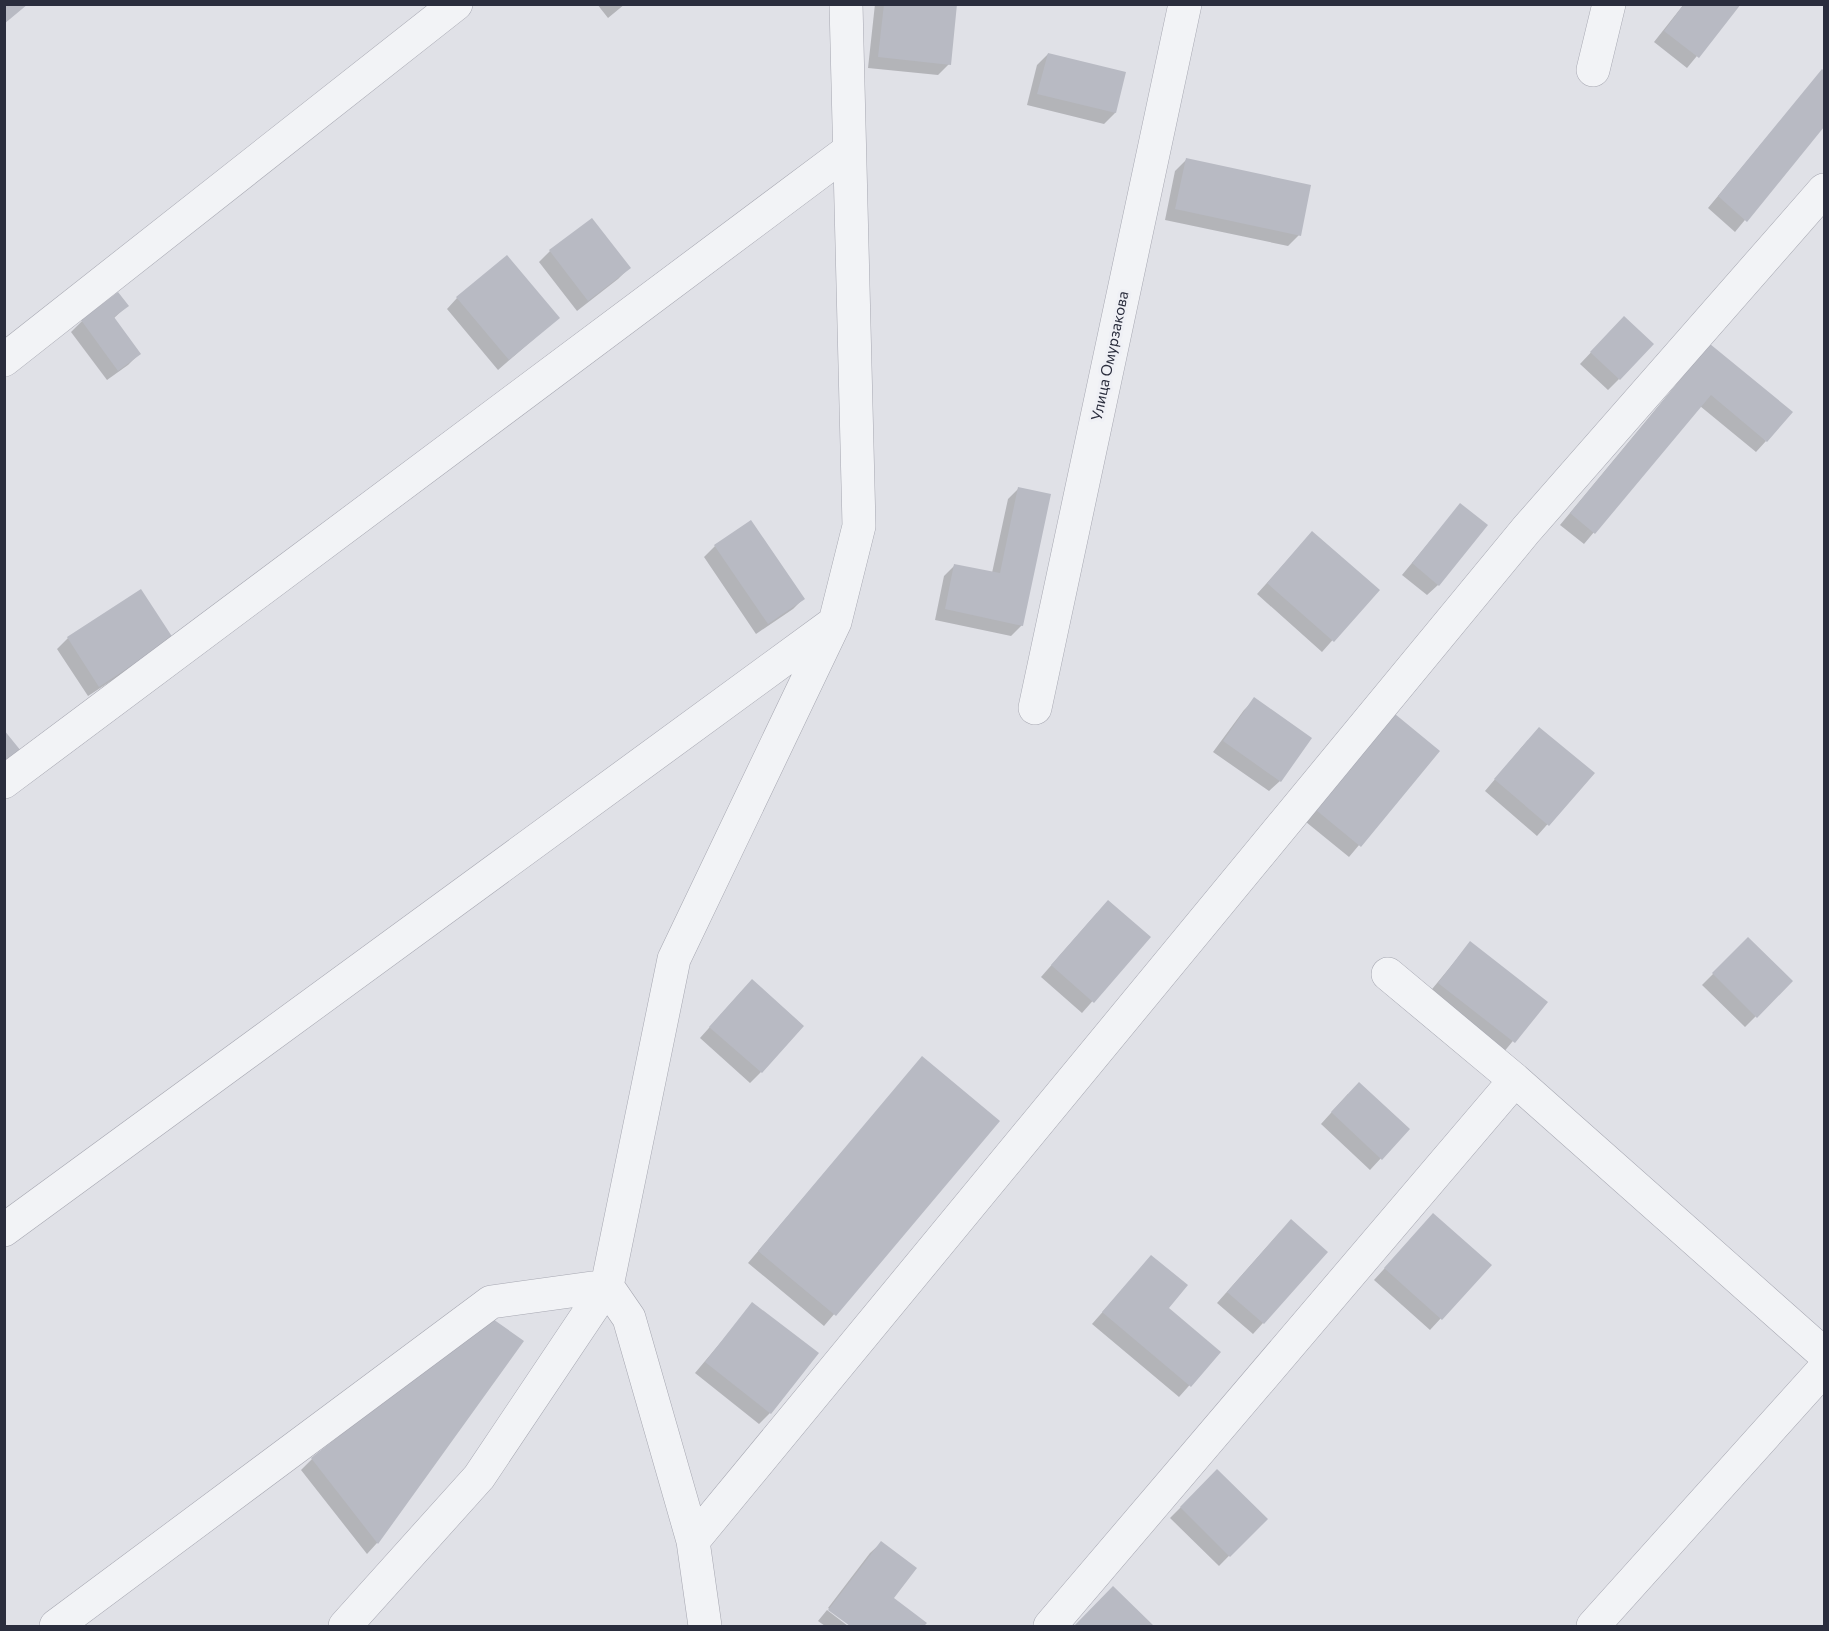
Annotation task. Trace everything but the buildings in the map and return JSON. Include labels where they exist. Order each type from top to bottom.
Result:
[{"type":"street","points":[[4,360],[456,4]]},
{"type":"street","points":[[345,1626],[479,1477],[607,1286],[674,959],[835,622],[859,526],[846,4]]},
{"type":"street","name":"Улица Омурзакова","points":[[1035,708],[1185,4]]},
{"type":"street","points":[[1593,70],[1609,4]]},
{"type":"street","points":[[4,782],[848,151]]},
{"type":"street","points":[[693,1541],[1526,530],[1824,190]]},
{"type":"street","points":[[4,1230],[835,622]]},
{"type":"street","points":[[1388,974],[1515,1080],[1824,1354]]},
{"type":"street","points":[[1050,1626],[1515,1080]]},
{"type":"street","points":[[607,1286],[628,1318],[693,1541],[705,1626]]},
{"type":"street","points":[[56,1626],[491,1302],[607,1286]]},
{"type":"street","points":[[1593,1626],[1824,1369]]}]
